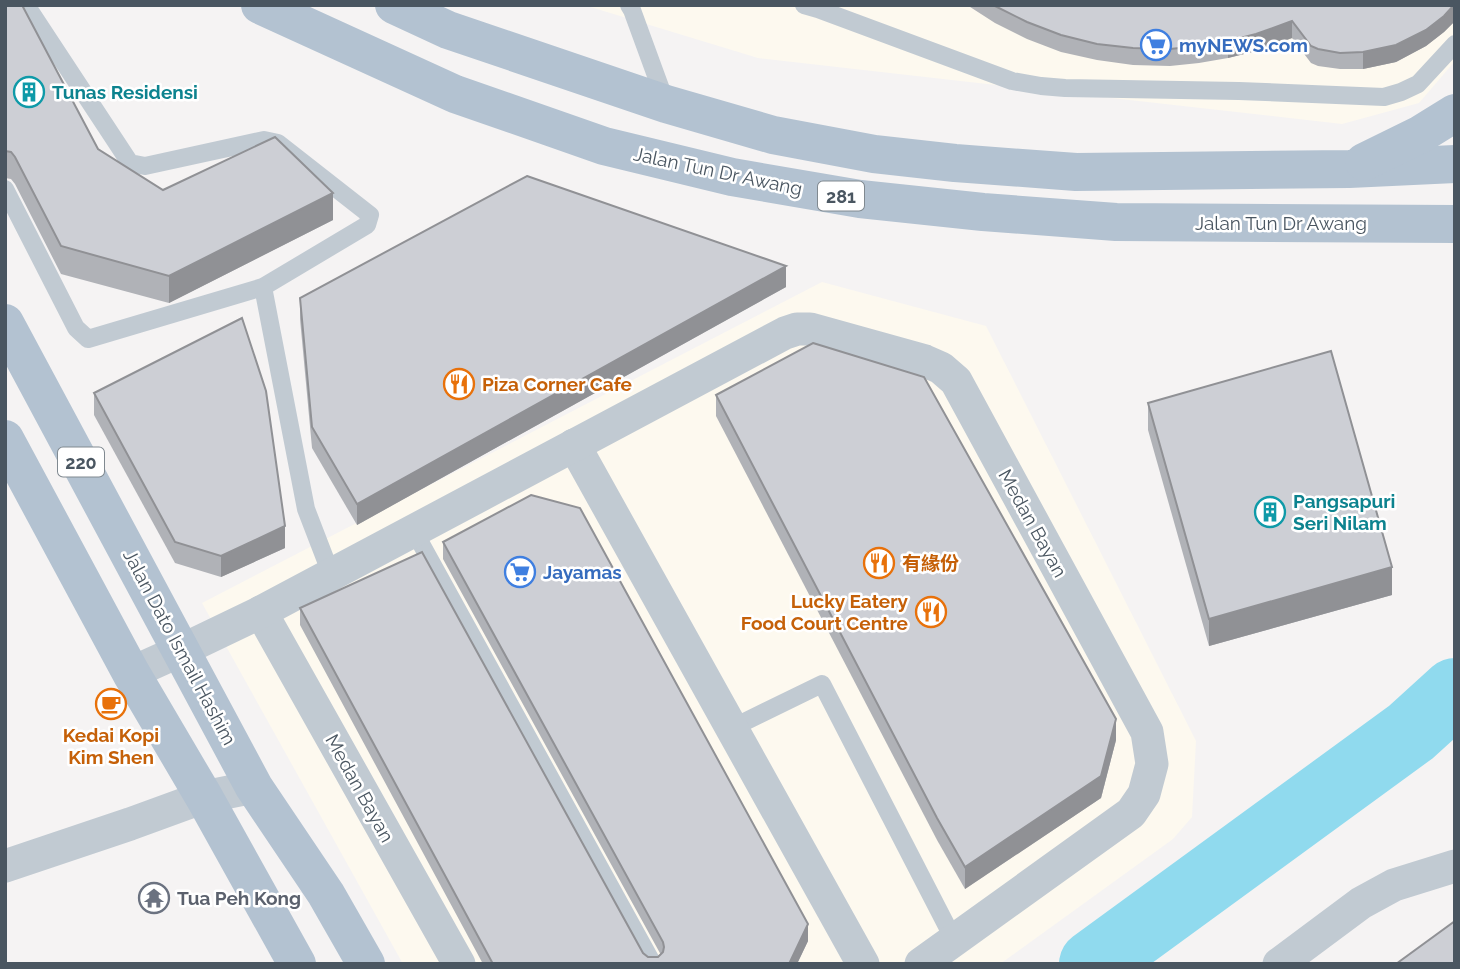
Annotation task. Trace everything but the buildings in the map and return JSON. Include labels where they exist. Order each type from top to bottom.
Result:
[{"type":"main road","name":"Jalan Tun Dr Awang","points":[[260,5],[454,94],[604,146],[732,177],[860,199],[1116,222],[1455,224]]},
{"type":"main road","name":"281","points":[[394,5],[448,30],[666,104],[773,135],[874,154],[1076,172],[1349,169],[1455,164]]},
{"type":"main road","points":[[1349,169],[1421,134],[1455,113]]},
{"type":"main road","name":"Jalan Dato Ismail Hashim","points":[[5,323],[254,787],[326,894],[366,964]]},
{"type":"main road","name":"220","points":[[5,439],[131,673],[297,964]]},
{"type":"street","name":"Medan Bayan","points":[[131,673],[261,612],[785,333],[810,329],[925,361],[942,368],[956,382],[1147,732],[1152,764],[1144,794],[1131,813],[921,964]]},
{"type":"street","points":[[574,445],[863,964]]},
{"type":"street","name":"Medan Bayan","points":[[261,612],[459,964]]},
{"type":"street","points":[[5,866],[204,797],[254,787]]},
{"type":"street","points":[[1279,964],[1361,903],[1394,885],[1455,866]]},
{"type":"lane","points":[[5,190],[76,328],[88,339],[263,287],[367,225],[370,215],[278,143],[264,140],[145,166],[130,163],[26,5]]},
{"type":"lane","points":[[629,5],[666,104]]},
{"type":"lane","points":[[804,5],[1012,81],[1065,88],[1384,97],[1418,84],[1455,44]]},
{"type":"lane","points":[[263,287],[306,509],[331,575]]},
{"type":"lane","points":[[414,531],[653,964]]},
{"type":"lane","points":[[732,728],[822,684],[954,940]]},
{"type":"shaded area","points":[[584,5],[1455,5],[1455,61],[1419,103],[1342,124],[758,58]]},
{"type":"shaded area","points":[[822,282],[986,326],[1196,741],[1192,817],[1173,839],[1000,964],[403,964],[202,603]]},
{"type":"waterway","points":[[1093,964],[1411,732],[1455,692]]},
{"type":"place","name":"myNEWS.com","points":[[1156,45]]},
{"type":"place","name":"Tunas Residensi","points":[[29,92]]},
{"type":"place","name":"Piza Corner Cafe","points":[[459,384]]},
{"type":"place","name":"Pangsapuri Seri Nilam","points":[[1270,512]]},
{"type":"place","name":"有緣份","points":[[879,563]]},
{"type":"place","name":"Jayamas","points":[[520,572]]},
{"type":"place","name":"Lucky Eatery Food Court Centre","points":[[931,612]]},
{"type":"place","name":"Kedai Kopi Kim Shen","points":[[111,704]]},
{"type":"place","name":"Tua Peh Kong","points":[[154,898]]}]
